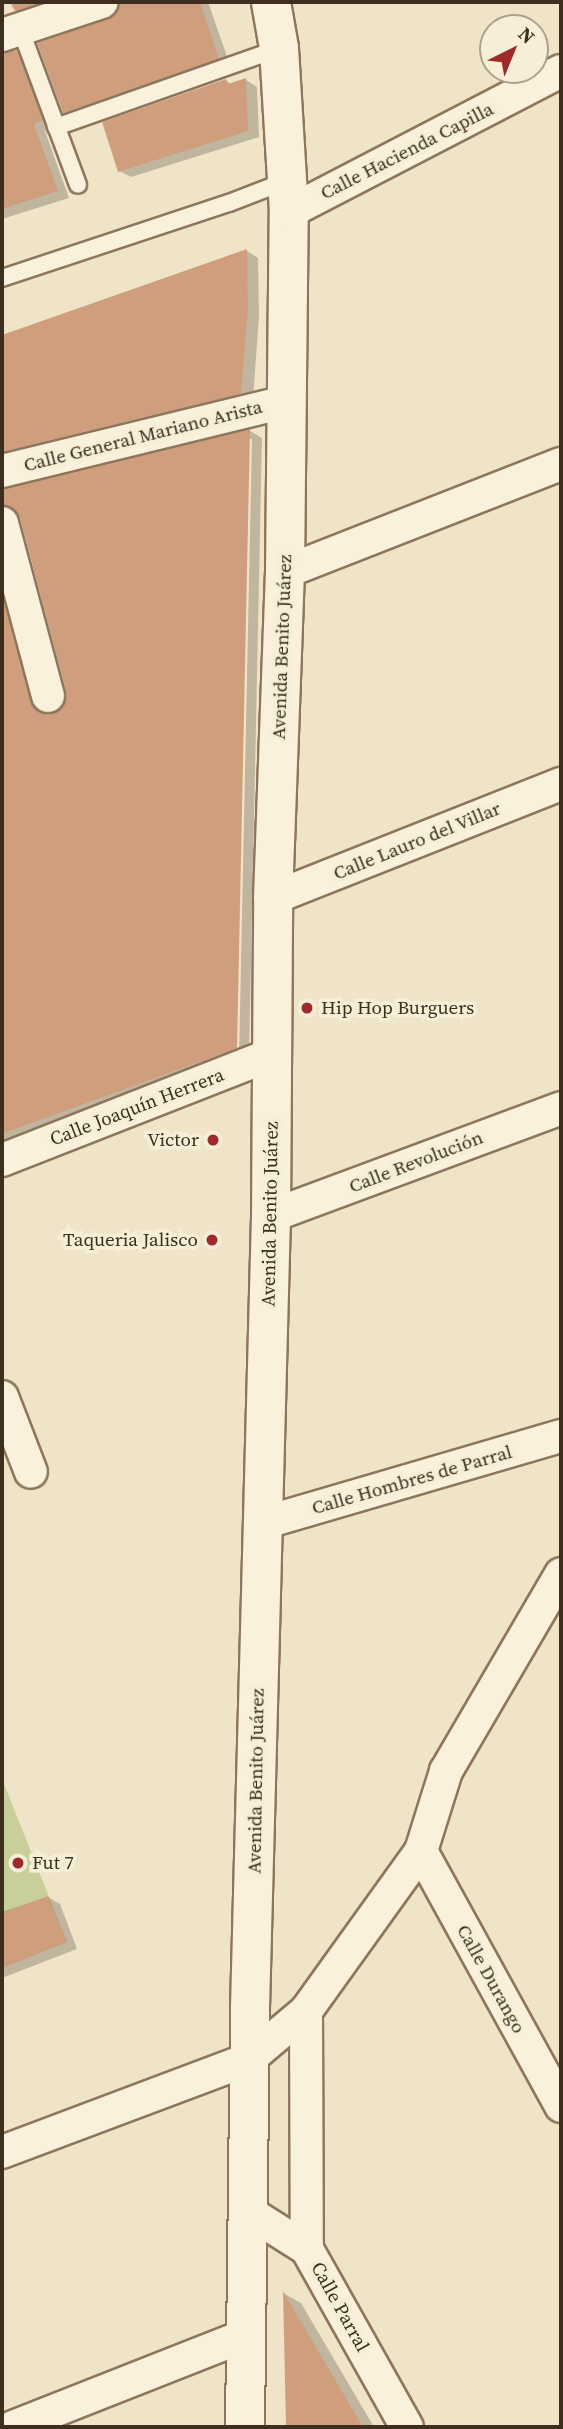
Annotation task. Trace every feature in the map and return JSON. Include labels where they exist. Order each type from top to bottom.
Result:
[{"type":"street","points":[[11,32],[102,2]]},
{"type":"street","name":"Avenida Benito Juárez","points":[[245,2427],[249,2059],[271,1216],[273,898],[285,572],[289,196],[279,48],[271,2]]},
{"type":"street","name":"Calle Hacienda Capilla","points":[[289,196],[561,71]]},
{"type":"street","name":"Calle General Mariano Arista","points":[[2,471],[285,402]]},
{"type":"street","points":[[285,572],[561,464]]},
{"type":"street","points":[[2,523],[48,696]]},
{"type":"street","name":"Calle Lauro del Villar","points":[[273,898],[561,784]]},
{"type":"street","name":"Calle Joaquín Herrera","points":[[2,1160],[272,1054]]},
{"type":"street","name":"Calle Revolución","points":[[271,1216],[561,1108]]},
{"type":"street","points":[[2,1397],[31,1472]]},
{"type":"street","name":"Calle Hombres de Parral","points":[[263,1523],[561,1436]]},
{"type":"street","points":[[2,2150],[249,2059],[306,2011],[421,1851],[446,1771],[493,1695],[561,1574]]},
{"type":"street","name":"Calle Durango","points":[[421,1851],[561,2106]]},
{"type":"street","points":[[306,2011],[307,2249]]},
{"type":"street","name":"Calle Parral","points":[[247,2211],[307,2249],[407,2427]]},
{"type":"street","points":[[13,2427],[246,2335]]},
{"type":"lane","points":[[11,32],[56,127],[78,185]]},
{"type":"lane","points":[[56,127],[279,48]]},
{"type":"lane","points":[[2,278],[229,203],[289,196]]},
{"type":"green space","name":"Fut 7","points":[[2,1779],[67,1942],[2,1968]]},
{"type":"building","points":[[10,2],[44,2],[15,11]]},
{"type":"building","points":[[120,2],[200,2],[219,59],[63,113],[37,43],[108,19],[116,14]]},
{"type":"building","points":[[17,50],[43,121],[34,124],[58,191],[2,209],[2,53]]},
{"type":"building","points":[[246,78],[248,131],[118,172],[102,122],[226,79],[228,84]]},
{"type":"building","points":[[247,249],[248,308],[241,394],[2,452],[2,335]]},
{"type":"building","points":[[250,429],[237,1048],[2,1134],[2,594],[35,708],[43,713],[53,713],[65,701],[66,692],[20,518],[14,510],[2,505],[2,489]]},
{"type":"building","points":[[48,1896],[67,1942],[2,1968],[2,1913]]},
{"type":"building","points":[[283,2291],[363,2427],[286,2427]]},
{"type":"place","name":"Hip Hop Burguers","points":[[307,1008]]},
{"type":"place","name":"Victor","points":[[213,1140]]},
{"type":"place","name":"Taqueria Jalisco","points":[[212,1240]]},
{"type":"place","name":"Fut 7","points":[[18,1863]]}]
